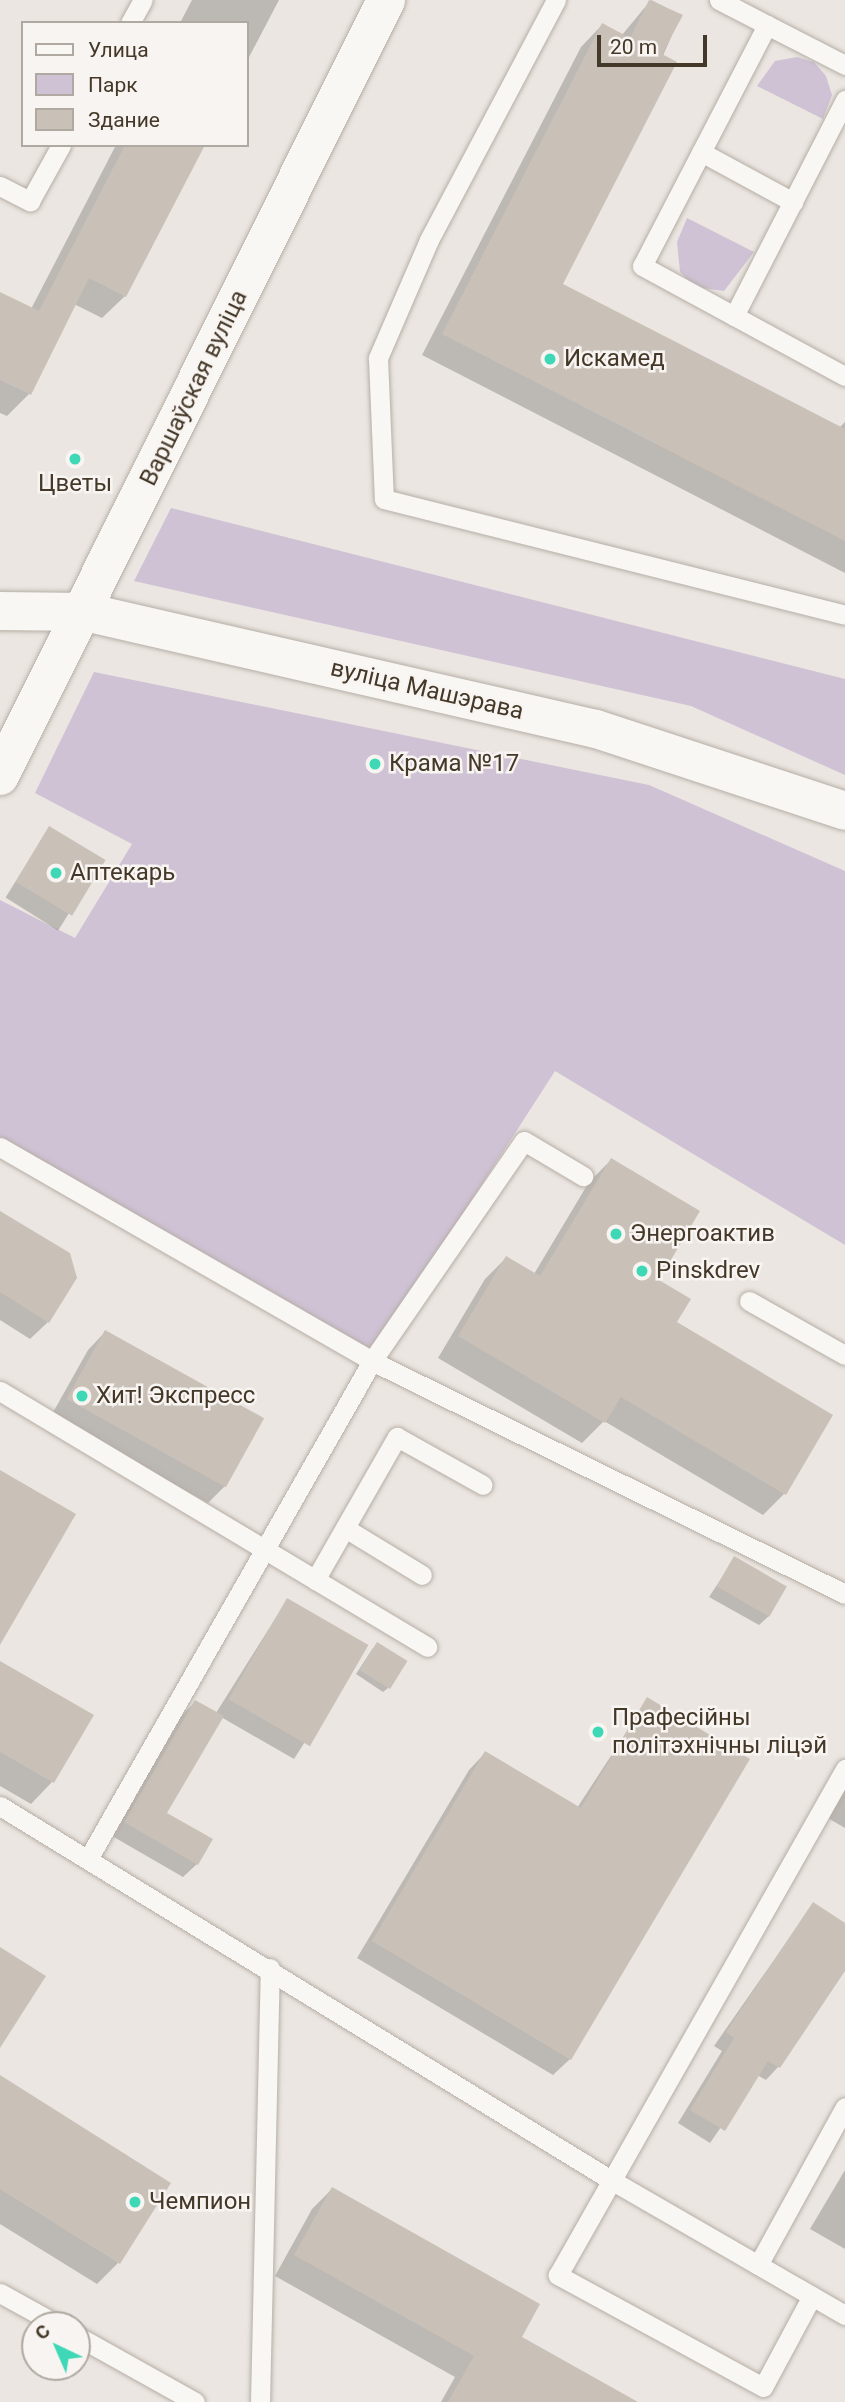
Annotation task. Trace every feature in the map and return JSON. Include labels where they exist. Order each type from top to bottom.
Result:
[{"type":"street","name":"Варшаўская вуліца","points":[[0,776],[85,612],[386,0]]},
{"type":"street","name":"вуліца Машэрава","points":[[0,611],[85,612],[596,729],[842,803]]},
{"type":"lane","points":[[131,21],[143,0]]},
{"type":"lane","points":[[556,0],[429,240],[378,358],[384,499],[845,615]]},
{"type":"lane","points":[[719,0],[845,65]]},
{"type":"lane","points":[[767,25],[642,266],[845,376]]},
{"type":"lane","points":[[734,316],[845,100]]},
{"type":"lane","points":[[0,186],[30,201],[60,147]]},
{"type":"lane","points":[[701,152],[793,202]]},
{"type":"lane","points":[[88,1859],[372,1362],[524,1141],[583,1176]]},
{"type":"lane","points":[[0,1147],[372,1362],[845,1594]]},
{"type":"lane","points":[[750,1301],[845,1355]]},
{"type":"lane","points":[[0,1391],[427,1647]]},
{"type":"lane","points":[[315,1580],[397,1437],[483,1485]]},
{"type":"lane","points":[[345,1528],[422,1575]]},
{"type":"lane","points":[[812,2296],[763,2387],[558,2275],[845,1769]]},
{"type":"lane","points":[[0,1806],[270,1968],[611,2180],[845,2315]]},
{"type":"lane","points":[[260,2402],[270,1968]]},
{"type":"lane","points":[[758,2265],[845,2107]]},
{"type":"lane","points":[[0,2293],[33,2311]]},
{"type":"lane","points":[[91,2344],[195,2402]]},
{"type":"green space","points":[[797,57],[814,62],[826,76],[832,95],[823,119],[757,86],[775,61]]},
{"type":"green space","points":[[687,218],[754,252],[724,291],[695,287],[680,272],[677,242]]},
{"type":"green space","points":[[171,508],[845,679],[845,775],[691,706],[134,581]]},
{"type":"green space","points":[[94,672],[649,785],[845,871],[845,1245],[555,1071],[370,1358],[0,1143],[0,900],[75,938],[132,844],[35,793]]},
{"type":"building","points":[[649,0],[683,15],[662,54],[677,62],[563,284],[845,429],[845,541],[442,334],[602,23],[630,38]]},
{"type":"building","points":[[124,147],[204,147],[126,297],[89,278],[31,395],[0,380],[0,292],[39,311]]},
{"type":"building","points":[[49,826],[106,860],[72,916],[16,882]]},
{"type":"building","points":[[611,1158],[700,1211],[659,1280],[691,1299],[677,1322],[833,1415],[786,1495],[621,1397],[605,1423],[458,1336],[506,1256],[540,1276]]},
{"type":"building","points":[[0,1211],[70,1253],[77,1278],[49,1323],[0,1292]]},
{"type":"building","points":[[105,1330],[264,1418],[226,1487],[67,1399]]},
{"type":"building","points":[[0,1470],[76,1514],[0,1645]]},
{"type":"building","points":[[734,1556],[787,1586],[769,1617],[716,1586]]},
{"type":"building","points":[[287,1598],[368,1645],[310,1746],[228,1699]]},
{"type":"building","points":[[377,1642],[408,1661],[390,1689],[360,1670]]},
{"type":"building","points":[[0,1661],[94,1715],[54,1783],[0,1752]]},
{"type":"building","points":[[647,1697],[750,1759],[571,2060],[372,1941],[485,1751],[581,1808]]},
{"type":"building","points":[[195,1700],[224,1716],[167,1813],[213,1839],[198,1865],[124,1822]]},
{"type":"building","points":[[813,1902],[845,1923],[845,1971],[780,2068],[768,2061],[725,2131],[690,2110],[734,2038],[726,2032]]},
{"type":"building","points":[[0,1947],[46,1976],[0,2048]]},
{"type":"building","points":[[0,2075],[171,2183],[120,2264],[0,2189]]},
{"type":"building","points":[[332,2187],[540,2304],[522,2337],[638,2402],[448,2402],[474,2356],[294,2255]]},
{"type":"place","name":"Искамед","points":[[550,359]]},
{"type":"place","name":"Цветы","points":[[75,459]]},
{"type":"place","name":"Крама №17","points":[[375,764]]},
{"type":"place","name":"Аптекарь","points":[[56,873]]},
{"type":"place","name":"Энергоактив","points":[[616,1234]]},
{"type":"place","name":"Pinskdrev","points":[[642,1271]]},
{"type":"place","name":"Хит! Экспресс","points":[[82,1396]]},
{"type":"place","name":"Прафесійны політэхнічны ліцэй","points":[[598,1732]]},
{"type":"place","name":"Чемпион","points":[[135,2202]]}]
